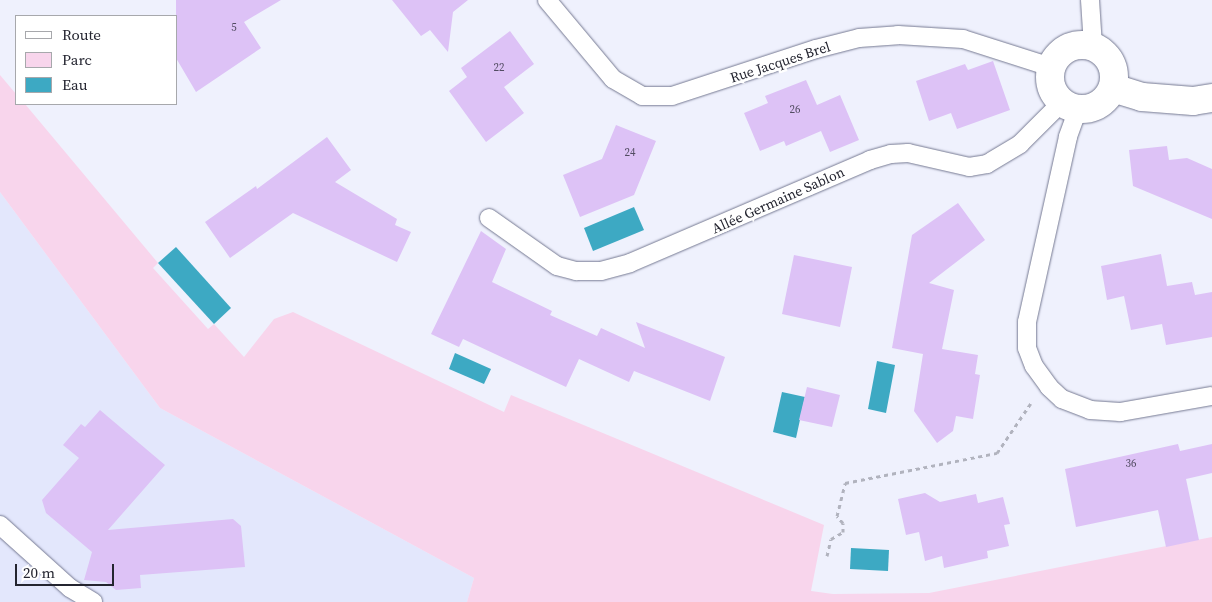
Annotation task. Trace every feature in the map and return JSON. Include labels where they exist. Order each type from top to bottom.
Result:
[{"type":"street","points":[[1082,44],[1093,46],[1109,58],[1114,68],[1113,88],[1099,104],[1070,105],[1052,89],[1052,67],[1068,48],[1082,44]]},
{"type":"street","points":[[1113,88],[1142,97],[1193,101],[1212,98]]},
{"type":"lane","name":"Rue Jacques Brel","points":[[546,0],[614,79],[642,96],[681,94],[816,49],[859,38],[898,35],[963,39],[1052,67]]},
{"type":"lane","points":[[1090,0],[1093,46]]},
{"type":"lane","points":[[1070,105],[1068,137],[1027,322],[1027,348],[1045,382],[1075,405],[1104,412],[1212,396]]},
{"type":"lane","name":"Allée Germaine Sablon","points":[[489,218],[557,266],[576,271],[601,271],[630,263],[870,160],[891,154],[908,153],[969,167],[987,164],[1020,144],[1070,105]]},
{"type":"lane","points":[[0,525],[70,588],[93,602]]},
{"type":"path","points":[[827,556],[831,539],[843,532],[843,523],[837,516],[845,483],[997,453],[1045,382]]},
{"type":"shaded area","points":[[0,192],[160,408],[474,578],[467,602],[0,602]]},
{"type":"green space","points":[[0,75],[15,93],[15,105],[26,105],[158,263],[153,268],[208,329],[214,324],[244,357],[274,319],[293,312],[504,412],[511,395],[824,525],[811,591],[833,594],[929,593],[1212,537],[1212,602],[467,602],[474,578],[160,408],[0,192]]},
{"type":"water","points":[[634,207],[644,230],[593,251],[584,228]]},
{"type":"water","points":[[176,247],[231,308],[214,324],[158,263]]},
{"type":"water","points":[[455,353],[491,369],[484,384],[449,369]]},
{"type":"water","points":[[877,361],[895,365],[886,413],[868,409]]},
{"type":"water","points":[[782,392],[805,397],[796,438],[773,432]]},
{"type":"water","points":[[851,548],[889,550],[888,571],[850,569]]},
{"type":"building","points":[[176,0],[281,0],[244,22],[261,48],[196,92],[178,61],[178,15],[176,15]]},
{"type":"building","points":[[392,0],[468,0],[453,12],[448,52],[430,30],[421,36]]},
{"type":"building","points":[[510,31],[534,64],[504,87],[524,113],[486,142],[449,91],[467,77],[461,68]]},
{"type":"building","points":[[993,61],[1010,110],[957,129],[951,113],[929,121],[916,81],[965,64],[968,70]]},
{"type":"building","points":[[806,80],[817,105],[840,95],[859,140],[830,152],[821,131],[786,146],[784,141],[760,151],[744,113],[768,103],[765,96]]},
{"type":"building","points":[[616,125],[656,141],[634,195],[580,217],[563,175],[602,159]]},
{"type":"building","points":[[327,137],[351,170],[335,182],[397,219],[395,225],[411,232],[397,262],[293,213],[230,258],[205,222],[256,186],[257,189]]},
{"type":"building","points":[[1167,146],[1169,160],[1187,158],[1212,169],[1212,219],[1133,186],[1129,150]]},
{"type":"building","points":[[958,203],[985,240],[929,283],[954,290],[942,349],[978,355],[975,374],[980,375],[973,419],[956,416],[953,431],[937,443],[914,411],[923,354],[892,348],[912,235]]},
{"type":"building","points":[[481,231],[506,249],[492,282],[552,311],[550,315],[597,336],[601,328],[645,348],[636,322],[725,357],[710,401],[634,371],[629,382],[579,359],[566,387],[463,339],[459,347],[431,334]]},
{"type":"building","points":[[1161,254],[1167,286],[1192,282],[1195,295],[1212,292],[1212,337],[1166,345],[1162,324],[1131,330],[1124,296],[1107,300],[1101,266]]},
{"type":"building","points":[[794,255],[852,267],[840,327],[782,314]]},
{"type":"building","points":[[807,387],[840,395],[832,427],[799,420]]},
{"type":"building","points":[[100,410],[165,465],[108,530],[233,519],[241,526],[245,567],[140,575],[141,588],[116,590],[106,582],[84,580],[92,552],[46,513],[42,500],[79,458],[63,445],[81,424],[85,427]]},
{"type":"building","points":[[1178,444],[1180,451],[1212,444],[1212,473],[1186,479],[1199,540],[1166,547],[1158,510],[1076,527],[1065,469]]},
{"type":"building","points":[[925,493],[940,502],[976,494],[978,503],[1003,497],[1010,524],[1004,525],[1009,546],[987,551],[988,558],[944,568],[942,556],[925,561],[919,532],[906,535],[898,499]]}]
